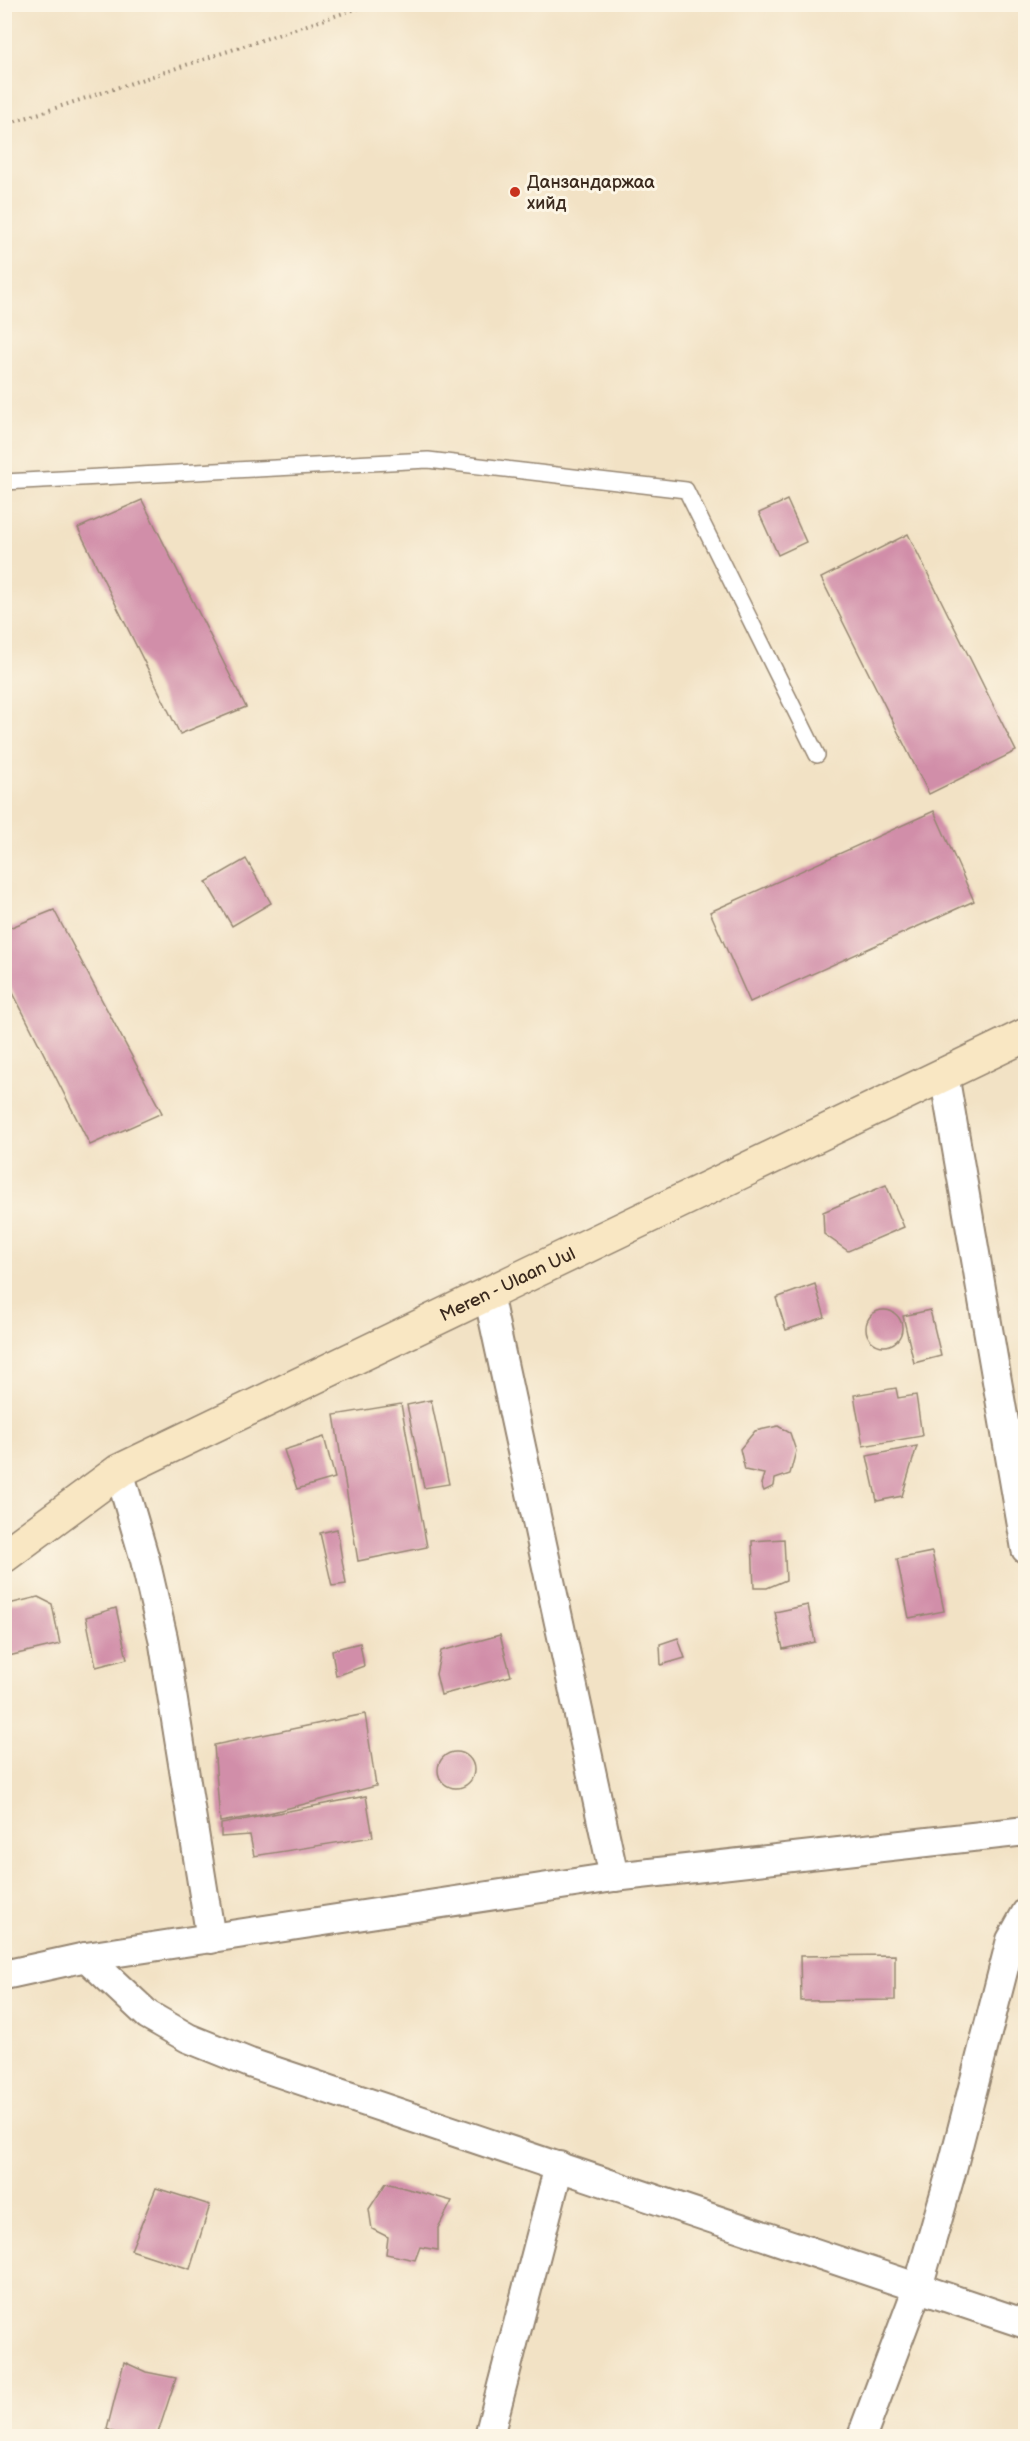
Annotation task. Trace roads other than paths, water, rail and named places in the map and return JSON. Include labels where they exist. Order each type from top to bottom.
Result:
[{"type":"street","name":"Meren - Ulaan Uul","points":[[4,1556],[119,1472],[1026,1035]]},
{"type":"street","points":[[944,1074],[1026,1549]]},
{"type":"street","points":[[488,1294],[614,1877]]},
{"type":"street","points":[[119,1472],[145,1560],[163,1638],[212,1939]]},
{"type":"street","points":[[4,1975],[86,1957],[614,1877],[1026,1831]]},
{"type":"street","points":[[862,2436],[918,2287],[952,2169],[1011,1940],[1026,1913]]},
{"type":"street","points":[[86,1957],[148,2015],[188,2038],[250,2063],[362,2103],[559,2166],[1026,2324]]},
{"type":"street","points":[[489,2436],[559,2166]]},
{"type":"lane","points":[[4,482],[428,460],[686,490],[817,756]]},
{"type":"place","name":"Данзандаржаа хийд","points":[[515,192]]}]
